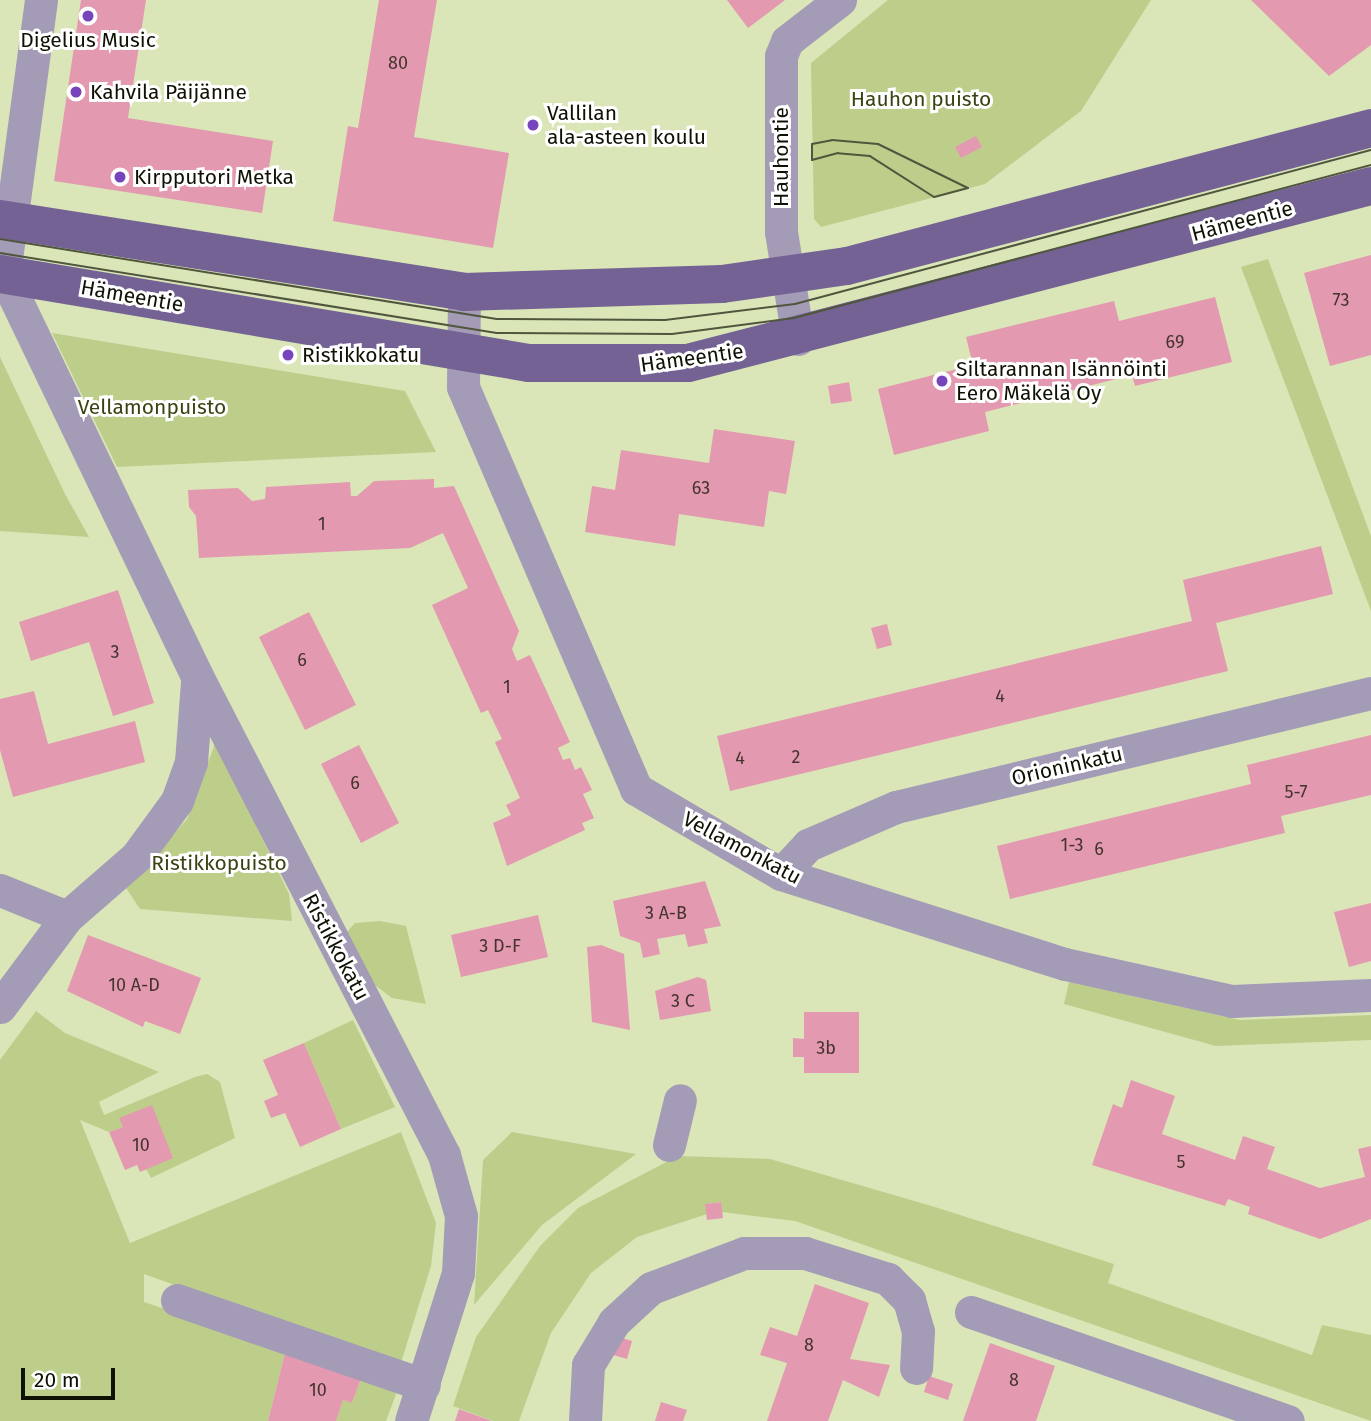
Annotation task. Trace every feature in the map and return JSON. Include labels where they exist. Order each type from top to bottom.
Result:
[{"type":"main road","points":[[4,219],[464,292],[786,279],[1371,128]]},
{"type":"main road","name":"Hämeentie","points":[[2,274],[529,363],[631,367],[688,363],[798,340],[1371,186]]},
{"type":"street","name":"Ristikkokatu","points":[[41,0],[4,219],[2,274],[197,676],[425,1111],[457,1194],[458,1273],[411,1421]]},
{"type":"street","name":"Hauhontie","points":[[798,340],[786,279],[781,56],[787,41],[840,0]]},
{"type":"street","name":"Vellamonkatu","points":[[464,292],[459,351],[470,406],[636,789],[781,874],[1088,971],[1232,1001],[1371,995]]},
{"type":"street","points":[[0,1007],[67,917],[136,857],[177,801],[193,752],[197,676]]},
{"type":"street","name":"Orioninkatu","points":[[781,874],[808,845],[896,807],[1371,693]]},
{"type":"street","points":[[0,890],[67,917]]},
{"type":"street","points":[[669,1145],[680,1100]]},
{"type":"street","points":[[585,1421],[588,1365],[614,1322],[651,1288],[744,1253],[805,1253],[888,1279],[909,1300],[918,1331],[916,1368]]},
{"type":"street","points":[[177,1300],[424,1385]]},
{"type":"street","points":[[971,1312],[1288,1421]]},
{"type":"green space","name":"Hauhon puisto","points":[[888,0],[1151,0],[1081,111],[985,184],[821,227],[814,219],[811,63]]},
{"type":"green space","points":[[1268,259],[1371,536],[1371,611],[1241,267]]},
{"type":"green space","name":"Vellamonpuisto","points":[[52,333],[405,391],[436,452],[117,467]]},
{"type":"green space","points":[[0,357],[65,494],[89,537],[0,531]]},
{"type":"green space","name":"Ristikkopuisto","points":[[216,741],[289,894],[292,921],[140,909],[126,888],[187,819]]},
{"type":"green space","points":[[380,921],[406,926],[426,1004],[392,998],[368,980],[345,934],[355,923]]},
{"type":"green space","points":[[1069,982],[1240,1020],[1371,1015],[1371,1040],[1216,1046],[1064,1004]]},
{"type":"green space","points":[[36,1011],[65,1033],[159,1072],[99,1102],[104,1115],[195,1077],[207,1074],[220,1082],[235,1138],[151,1178],[119,1118],[123,1127],[109,1132],[80,1120],[130,1243],[401,1132],[436,1223],[431,1266],[400,1366],[144,1274],[144,1302],[286,1349],[268,1421],[0,1421],[0,1060]]},
{"type":"green space","points":[[353,1020],[395,1107],[341,1129],[304,1043]]},
{"type":"green space","points":[[512,1132],[636,1154],[542,1225],[474,1305],[483,1160]]},
{"type":"green space","points":[[678,1156],[770,1159],[935,1207],[1114,1264],[1108,1283],[1312,1355],[1322,1325],[1371,1335],[1371,1421],[795,1221],[722,1212],[720,1202],[706,1204],[707,1214],[637,1237],[591,1273],[551,1333],[519,1421],[493,1421],[453,1406],[476,1337],[540,1246],[578,1208]]},
{"type":"green space","points":[[362,1376],[398,1389],[386,1421],[336,1421],[343,1400],[352,1403]]},
{"type":"building","points":[[81,0],[146,0],[128,118],[273,141],[262,213],[54,181]]},
{"type":"building","points":[[379,0],[437,0],[414,137],[509,153],[493,248],[333,221],[348,126],[358,128]]},
{"type":"building","points":[[727,0],[785,0],[748,28]]},
{"type":"building","points":[[1251,0],[1371,0],[1371,45],[1329,76]]},
{"type":"building","points":[[976,136],[982,147],[961,158],[955,147]]},
{"type":"building","points":[[1371,255],[1371,355],[1330,366],[1304,273]]},
{"type":"building","points":[[1215,297],[1232,362],[1135,386],[1132,375],[985,412],[989,431],[894,455],[878,389],[973,365],[966,337],[1114,301],[1119,321]]},
{"type":"building","points":[[849,382],[852,401],[831,404],[828,386]]},
{"type":"building","points":[[714,429],[795,441],[786,494],[769,491],[764,527],[679,514],[675,546],[585,532],[592,486],[615,490],[621,450],[709,463]]},
{"type":"building","points":[[434,479],[434,488],[454,486],[519,631],[512,649],[517,661],[530,655],[570,742],[558,748],[563,760],[570,758],[575,770],[581,767],[592,790],[583,794],[594,818],[582,823],[585,830],[507,866],[493,823],[511,815],[506,805],[520,798],[495,742],[502,739],[488,710],[481,713],[432,605],[468,588],[443,533],[410,548],[199,558],[196,516],[189,507],[188,490],[238,488],[252,501],[265,499],[266,487],[350,482],[351,496],[357,496],[374,481]]},
{"type":"building","points":[[1321,546],[1333,594],[1216,623],[1228,671],[730,791],[717,736],[1192,621],[1183,580]]},
{"type":"building","points":[[118,590],[154,703],[113,716],[89,642],[31,661],[19,622]]},
{"type":"building","points":[[309,612],[356,705],[305,730],[259,637]]},
{"type":"building","points":[[887,624],[892,645],[877,649],[871,628]]},
{"type":"building","points":[[34,691],[48,744],[135,721],[145,762],[13,797],[0,750],[0,699]]},
{"type":"building","points":[[1371,735],[1371,795],[1281,816],[1285,833],[1010,899],[997,846],[1251,784],[1247,765]]},
{"type":"building","points":[[359,745],[399,823],[361,843],[321,764]]},
{"type":"building","points":[[705,881],[721,926],[704,929],[708,943],[688,947],[685,934],[657,939],[660,954],[643,958],[640,943],[620,936],[613,901]]},
{"type":"building","points":[[1371,903],[1371,961],[1349,967],[1334,912]]},
{"type":"building","points":[[538,915],[548,957],[461,977],[451,935]]},
{"type":"building","points":[[88,935],[201,978],[180,1034],[145,1021],[143,1027],[67,991]]},
{"type":"building","points":[[601,945],[624,954],[630,1030],[592,1022],[587,947]]},
{"type":"building","points":[[698,977],[706,980],[711,1011],[660,1020],[655,991]]},
{"type":"building","points":[[804,1012],[859,1012],[859,1073],[804,1073],[804,1057],[793,1057],[793,1038],[804,1039]]},
{"type":"building","points":[[304,1043],[341,1129],[300,1147],[285,1113],[271,1118],[264,1101],[278,1095],[263,1060]]},
{"type":"building","points":[[1131,1080],[1175,1096],[1162,1134],[1235,1160],[1243,1136],[1275,1147],[1267,1169],[1320,1188],[1365,1177],[1358,1149],[1371,1146],[1371,1219],[1320,1239],[1248,1214],[1250,1207],[1228,1199],[1225,1206],[1092,1165],[1113,1104],[1122,1108]]},
{"type":"building","points":[[152,1105],[173,1158],[140,1172],[137,1165],[125,1170],[109,1132],[123,1127],[119,1118]]},
{"type":"building","points":[[721,1202],[723,1218],[707,1220],[705,1204]]},
{"type":"building","points":[[815,1284],[869,1303],[850,1359],[890,1365],[879,1397],[843,1380],[828,1421],[767,1421],[787,1363],[760,1355],[770,1327],[797,1336]]},
{"type":"building","points":[[616,1336],[632,1341],[627,1359],[610,1354]]},
{"type":"building","points":[[990,1343],[1055,1366],[1036,1421],[963,1421]]},
{"type":"building","points":[[286,1349],[362,1376],[352,1403],[343,1400],[336,1421],[268,1421]]},
{"type":"building","points":[[929,1376],[953,1384],[948,1400],[924,1392]]},
{"type":"building","points":[[661,1402],[687,1410],[683,1421],[655,1421]]},
{"type":"building","points":[[459,1409],[492,1421],[455,1421]]},
{"type":"tram line","points":[[832,140],[878,144],[968,188],[934,197],[870,156],[838,153],[812,160],[812,144],[832,140]]},
{"type":"tram line","points":[[0,239],[497,319],[665,320],[795,304],[1371,150]]},
{"type":"tram line","points":[[0,253],[497,333],[672,334],[794,318],[1371,165]]},
{"type":"place","name":"Digelius Music","points":[[88,16]]},
{"type":"place","name":"Kahvila Päijänne","points":[[76,92]]},
{"type":"place","name":"Vallilan ala-asteen koulu","points":[[533,125]]},
{"type":"place","name":"Kirpputori Metka","points":[[120,177]]},
{"type":"place","name":"Ristikkokatu","points":[[288,355]]},
{"type":"place","name":"Siltarannan Isännöinti Eero Mäkelä Oy","points":[[942,381]]}]
